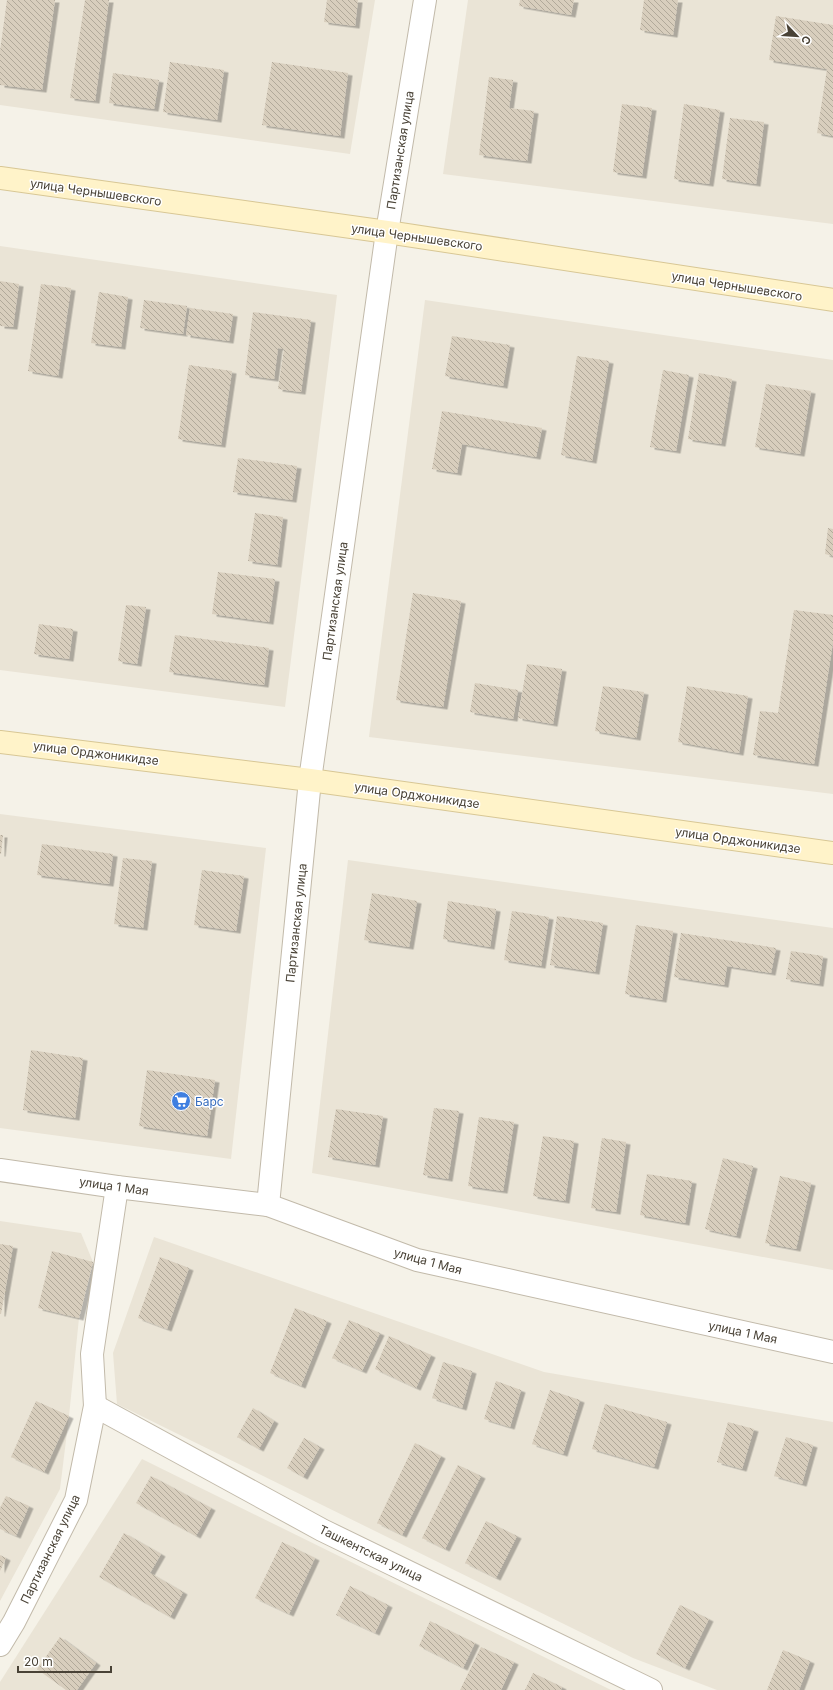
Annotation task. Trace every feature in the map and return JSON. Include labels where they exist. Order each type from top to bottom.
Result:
[{"type":"street","name":"Партизанская улица","points":[[268,1205],[310,780],[387,232],[425,0]]},
{"type":"street","name":"улица Чернышевского","points":[[0,178],[387,232],[833,300]]},
{"type":"street","name":"улица Орджоникидзе","points":[[0,742],[310,780],[833,853]]},
{"type":"street","name":"улица 1 Мая","points":[[0,1170],[117,1187],[268,1205],[417,1260],[833,1352]]},
{"type":"street","name":"Партизанская улица","points":[[0,1645],[14,1622],[76,1500],[95,1406],[92,1354],[117,1187]]},
{"type":"street","name":"Ташкентская улица","points":[[95,1406],[322,1530],[651,1690]]},
{"type":"shaded area","points":[[0,0],[375,0],[350,154],[0,105]]},
{"type":"shaded area","points":[[468,0],[833,0],[833,224],[443,174]]},
{"type":"shaded area","points":[[0,246],[337,295],[285,707],[0,670]]},
{"type":"shaded area","points":[[425,300],[833,360],[833,794],[369,737]]},
{"type":"shaded area","points":[[0,814],[266,848],[231,1159],[0,1128]]},
{"type":"shaded area","points":[[348,860],[833,928],[833,1270],[312,1173]]},
{"type":"shaded area","points":[[0,1221],[81,1233],[93,1262],[79,1318],[60,1489],[0,1601]]},
{"type":"shaded area","points":[[154,1237],[544,1372],[833,1422],[833,1690],[717,1690],[633,1658],[117,1404],[113,1353]]},
{"type":"shaded area","points":[[142,1459],[611,1690],[0,1690],[0,1682]]},
{"type":"building","points":[[7,0],[55,0],[42,90],[0,85],[0,51]]},
{"type":"building","points":[[85,0],[109,0],[95,101],[70,98]]},
{"type":"building","points":[[327,0],[358,0],[355,26],[324,22]]},
{"type":"building","points":[[520,0],[574,0],[571,15],[519,6]]},
{"type":"building","points":[[644,0],[678,0],[673,35],[640,30]]},
{"type":"building","points":[[776,16],[833,25],[833,136],[817,133],[827,69],[769,60]]},
{"type":"building","points":[[170,62],[224,70],[217,120],[163,112]]},
{"type":"building","points":[[272,62],[348,73],[340,136],[262,125]]},
{"type":"building","points":[[113,73],[159,80],[154,109],[109,103]]},
{"type":"building","points":[[489,77],[513,80],[509,108],[534,111],[527,161],[479,155]]},
{"type":"building","points":[[622,104],[652,108],[642,176],[613,172]]},
{"type":"building","points":[[684,104],[720,110],[709,184],[674,179]]},
{"type":"building","points":[[730,118],[764,122],[756,184],[722,179]]},
{"type":"building","points":[[0,281],[19,284],[13,327],[0,326]]},
{"type":"building","points":[[41,284],[71,288],[58,376],[28,371]]},
{"type":"building","points":[[99,292],[128,297],[121,347],[91,343]]},
{"type":"building","points":[[144,300],[187,306],[183,334],[140,328]]},
{"type":"building","points":[[190,308],[233,314],[229,341],[186,335]]},
{"type":"building","points":[[253,312],[311,320],[301,392],[278,389],[284,349],[278,348],[274,379],[245,375]]},
{"type":"building","points":[[452,336],[510,345],[503,386],[445,376]]},
{"type":"building","points":[[577,356],[609,361],[592,461],[561,455]]},
{"type":"building","points":[[189,365],[232,371],[221,445],[178,439]]},
{"type":"building","points":[[663,370],[689,375],[676,451],[650,447]]},
{"type":"building","points":[[699,373],[732,379],[721,444],[688,439]]},
{"type":"building","points":[[766,384],[811,391],[800,454],[755,447]]},
{"type":"building","points":[[442,411],[542,428],[536,457],[462,444],[457,473],[432,469]]},
{"type":"building","points":[[238,458],[297,466],[292,500],[233,492]]},
{"type":"building","points":[[255,513],[283,517],[277,565],[248,561]]},
{"type":"building","points":[[828,528],[833,529],[833,556],[825,554]]},
{"type":"building","points":[[218,572],[275,579],[269,622],[212,614]]},
{"type":"building","points":[[413,593],[461,601],[443,707],[396,700]]},
{"type":"building","points":[[126,605],[146,607],[137,664],[118,661]]},
{"type":"building","points":[[794,610],[833,615],[833,642],[814,764],[753,755],[760,711],[778,713]]},
{"type":"building","points":[[39,624],[73,629],[69,659],[34,654]]},
{"type":"building","points":[[175,635],[269,648],[264,685],[169,672]]},
{"type":"building","points":[[527,664],[562,669],[553,724],[518,718]]},
{"type":"building","points":[[475,683],[518,690],[513,719],[470,712]]},
{"type":"building","points":[[603,686],[644,692],[636,738],[595,731]]},
{"type":"building","points":[[687,686],[748,696],[739,753],[678,742]]},
{"type":"building","points":[[0,835],[3,835],[1,854],[0,854]]},
{"type":"building","points":[[42,844],[113,854],[109,884],[37,875]]},
{"type":"building","points":[[123,858],[152,861],[143,928],[114,924]]},
{"type":"building","points":[[202,870],[244,876],[236,931],[194,925]]},
{"type":"building","points":[[372,893],[417,901],[409,947],[364,940]]},
{"type":"building","points":[[448,901],[496,909],[490,947],[443,939]]},
{"type":"building","points":[[512,911],[549,917],[541,966],[504,960]]},
{"type":"building","points":[[557,916],[603,923],[595,972],[550,965]]},
{"type":"building","points":[[636,925],[673,931],[662,1000],[625,994]]},
{"type":"building","points":[[681,933],[776,948],[771,973],[727,966],[724,985],[674,977]]},
{"type":"building","points":[[791,951],[823,956],[819,984],[786,979]]},
{"type":"building","points":[[31,1050],[83,1058],[75,1118],[23,1110]]},
{"type":"building","points":[[147,1070],[215,1080],[207,1136],[139,1126]]},
{"type":"building","points":[[434,1108],[459,1111],[448,1179],[423,1175]]},
{"type":"building","points":[[336,1109],[383,1116],[375,1165],[328,1157]]},
{"type":"building","points":[[479,1117],[514,1122],[503,1191],[468,1186]]},
{"type":"building","points":[[543,1136],[574,1141],[565,1201],[533,1196]]},
{"type":"building","points":[[602,1138],[626,1142],[616,1212],[591,1208]]},
{"type":"building","points":[[723,1158],[753,1166],[736,1236],[705,1229]]},
{"type":"building","points":[[647,1174],[692,1181],[685,1223],[640,1215]]},
{"type":"building","points":[[780,1176],[811,1183],[796,1249],[765,1243]]},
{"type":"building","points":[[0,1244],[13,1246],[1,1314],[0,1314]]},
{"type":"building","points":[[52,1251],[93,1262],[79,1318],[38,1308]]},
{"type":"building","points":[[160,1257],[189,1268],[167,1329],[138,1318]]},
{"type":"building","points":[[295,1308],[327,1321],[301,1386],[270,1373]]},
{"type":"building","points":[[349,1320],[380,1333],[362,1371],[332,1358]]},
{"type":"building","points":[[389,1336],[431,1355],[416,1388],[375,1369]]},
{"type":"building","points":[[443,1362],[472,1371],[462,1408],[432,1398]]},
{"type":"building","points":[[496,1381],[521,1390],[510,1427],[484,1419]]},
{"type":"building","points":[[550,1390],[580,1400],[563,1454],[532,1444]]},
{"type":"building","points":[[36,1401],[69,1416],[44,1472],[11,1457]]},
{"type":"building","points":[[605,1404],[667,1422],[654,1467],[592,1449]]},
{"type":"building","points":[[253,1408],[274,1421],[259,1449],[237,1437]]},
{"type":"building","points":[[728,1422],[754,1429],[742,1469],[717,1462]]},
{"type":"building","points":[[786,1437],[813,1445],[802,1484],[774,1476]]},
{"type":"building","points":[[304,1438],[320,1447],[303,1477],[287,1468]]},
{"type":"building","points":[[415,1443],[441,1456],[402,1535],[377,1523]]},
{"type":"building","points":[[458,1465],[481,1476],[445,1549],[422,1538]]},
{"type":"building","points":[[151,1476],[211,1508],[196,1536],[136,1503]]},
{"type":"building","points":[[6,1496],[29,1506],[16,1536],[0,1529],[0,1508]]},
{"type":"building","points":[[486,1521],[517,1536],[496,1578],[465,1563]]},
{"type":"building","points":[[124,1533],[161,1554],[150,1573],[183,1592],[170,1617],[99,1577]]},
{"type":"building","points":[[282,1542],[315,1558],[289,1614],[255,1598]]},
{"type":"building","points":[[0,1555],[6,1558],[0,1571]]},
{"type":"building","points":[[350,1586],[388,1605],[375,1633],[336,1615]]},
{"type":"building","points":[[680,1605],[709,1619],[685,1668],[656,1654]]},
{"type":"building","points":[[430,1621],[475,1643],[463,1668],[419,1646]]},
{"type":"building","points":[[60,1637],[96,1663],[77,1690],[66,1690],[37,1669]]},
{"type":"building","points":[[481,1647],[514,1662],[501,1690],[460,1690]]},
{"type":"building","points":[[783,1650],[810,1661],[799,1690],[767,1690]]},
{"type":"building","points":[[533,1673],[562,1687],[561,1690],[525,1690]]},
{"type":"place","name":"Барс","points":[[181,1101]]}]
